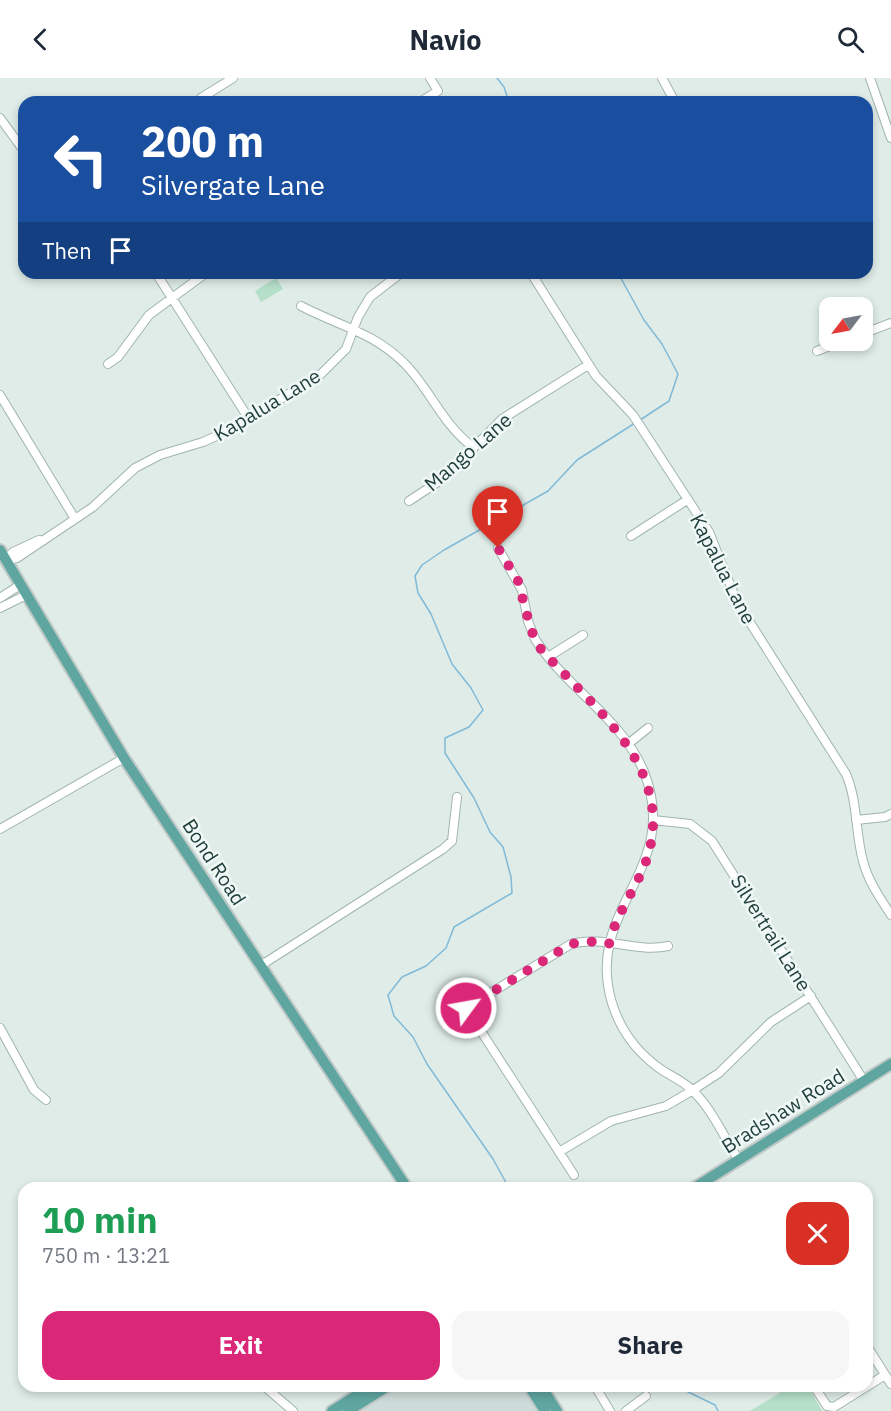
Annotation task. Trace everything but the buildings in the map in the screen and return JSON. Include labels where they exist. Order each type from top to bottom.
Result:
[{"type":"main road","name":"Bond Road","points":[[0,550],[124,758],[403,1182]]},
{"type":"main road","name":"Bradshaw Road","points":[[703,1182],[891,1065]]},
{"type":"main road","points":[[332,1411],[362,1392]]},
{"type":"main road","points":[[348,1411],[378,1392]]},
{"type":"main road","points":[[533,1392],[545,1411]]},
{"type":"main road","points":[[545,1392],[557,1411]]},
{"type":"street","points":[[204,96],[233,78]]},
{"type":"street","points":[[430,78],[438,91],[430,96]]},
{"type":"street","points":[[662,78],[672,96]]},
{"type":"street","points":[[870,78],[891,138]]},
{"type":"street","points":[[0,118],[18,143]]},
{"type":"street","points":[[160,279],[249,419]]},
{"type":"street","points":[[108,364],[123,350],[142,322],[198,279]]},
{"type":"street","name":"Kapalua Lane","points":[[6,560],[16,558],[39,540],[93,507],[123,477],[147,461],[215,438],[331,367],[346,349],[370,297],[393,279]]},
{"type":"street","name":"Kapalua Lane","points":[[535,279],[588,364],[608,391],[633,415],[715,544],[737,602],[846,774],[853,796],[866,870],[891,915]]},
{"type":"street","points":[[301,306],[355,328],[379,342],[405,364],[450,427],[473,447]]},
{"type":"street","points":[[873,330],[891,323]]},
{"type":"street","name":"Mango Lane","points":[[409,501],[444,478],[502,419],[588,364]]},
{"type":"street","points":[[0,395],[75,519]]},
{"type":"street","points":[[631,536],[687,500]]},
{"type":"street","points":[[498,548],[518,581],[534,639],[627,744],[647,782],[653,820],[646,862],[616,918],[609,944],[609,989],[622,1026],[648,1059],[693,1090],[738,1159]]},
{"type":"street","points":[[0,598],[20,585]]},
{"type":"street","points":[[0,608],[26,595]]},
{"type":"street","points":[[548,657],[583,635]]},
{"type":"street","points":[[627,744],[648,728]]},
{"type":"street","points":[[0,830],[124,758]]},
{"type":"street","points":[[261,966],[443,849],[452,841],[457,797]]},
{"type":"street","points":[[856,820],[885,818],[891,814]]},
{"type":"street","name":"Silvertrail Lane","points":[[653,820],[690,825],[712,841],[864,1081]]},
{"type":"street","points":[[574,1175],[466,1008],[571,944],[587,941],[637,949],[668,946]]},
{"type":"street","points":[[559,1152],[611,1121],[666,1106],[693,1090],[724,1069],[771,1022],[811,996]]},
{"type":"street","points":[[0,1028],[34,1090],[46,1100]]},
{"type":"street","points":[[873,1356],[891,1384]]},
{"type":"street","points":[[873,1383],[885,1375]]},
{"type":"street","points":[[271,1392],[292,1411]]},
{"type":"street","points":[[599,1392],[610,1411]]},
{"type":"street","points":[[818,1392],[827,1406],[834,1407],[858,1392]]},
{"type":"street","points":[[626,1411],[646,1396]]},
{"type":"shaded area","points":[[390,1392],[528,1392],[539,1411],[359,1411]]},
{"type":"green space","points":[[274,279],[283,289],[261,302],[255,291]]},
{"type":"green space","points":[[781,1392],[811,1392],[822,1411],[750,1411]]},
{"type":"waterway","points":[[497,78],[507,96]]},
{"type":"waterway","points":[[621,279],[678,374],[669,401],[640,420]]},
{"type":"waterway","points":[[506,1182],[493,1159],[427,1064],[413,1037],[394,1016],[388,995],[402,977],[426,966],[446,948],[454,927],[512,893],[511,877],[503,847],[490,832],[474,798],[445,753],[445,738],[469,727],[483,710],[471,688],[452,664],[431,614],[418,593],[415,576],[422,565],[444,550],[548,491],[577,460],[635,423]]},
{"type":"waterway","points":[[688,1392],[715,1405],[718,1411]]},
{"type":"route","points":[[466,1008],[571,944],[587,941],[609,944],[616,918],[646,862],[653,825],[650,792],[635,755],[620,735],[534,639],[522,590],[498,548]]}]
